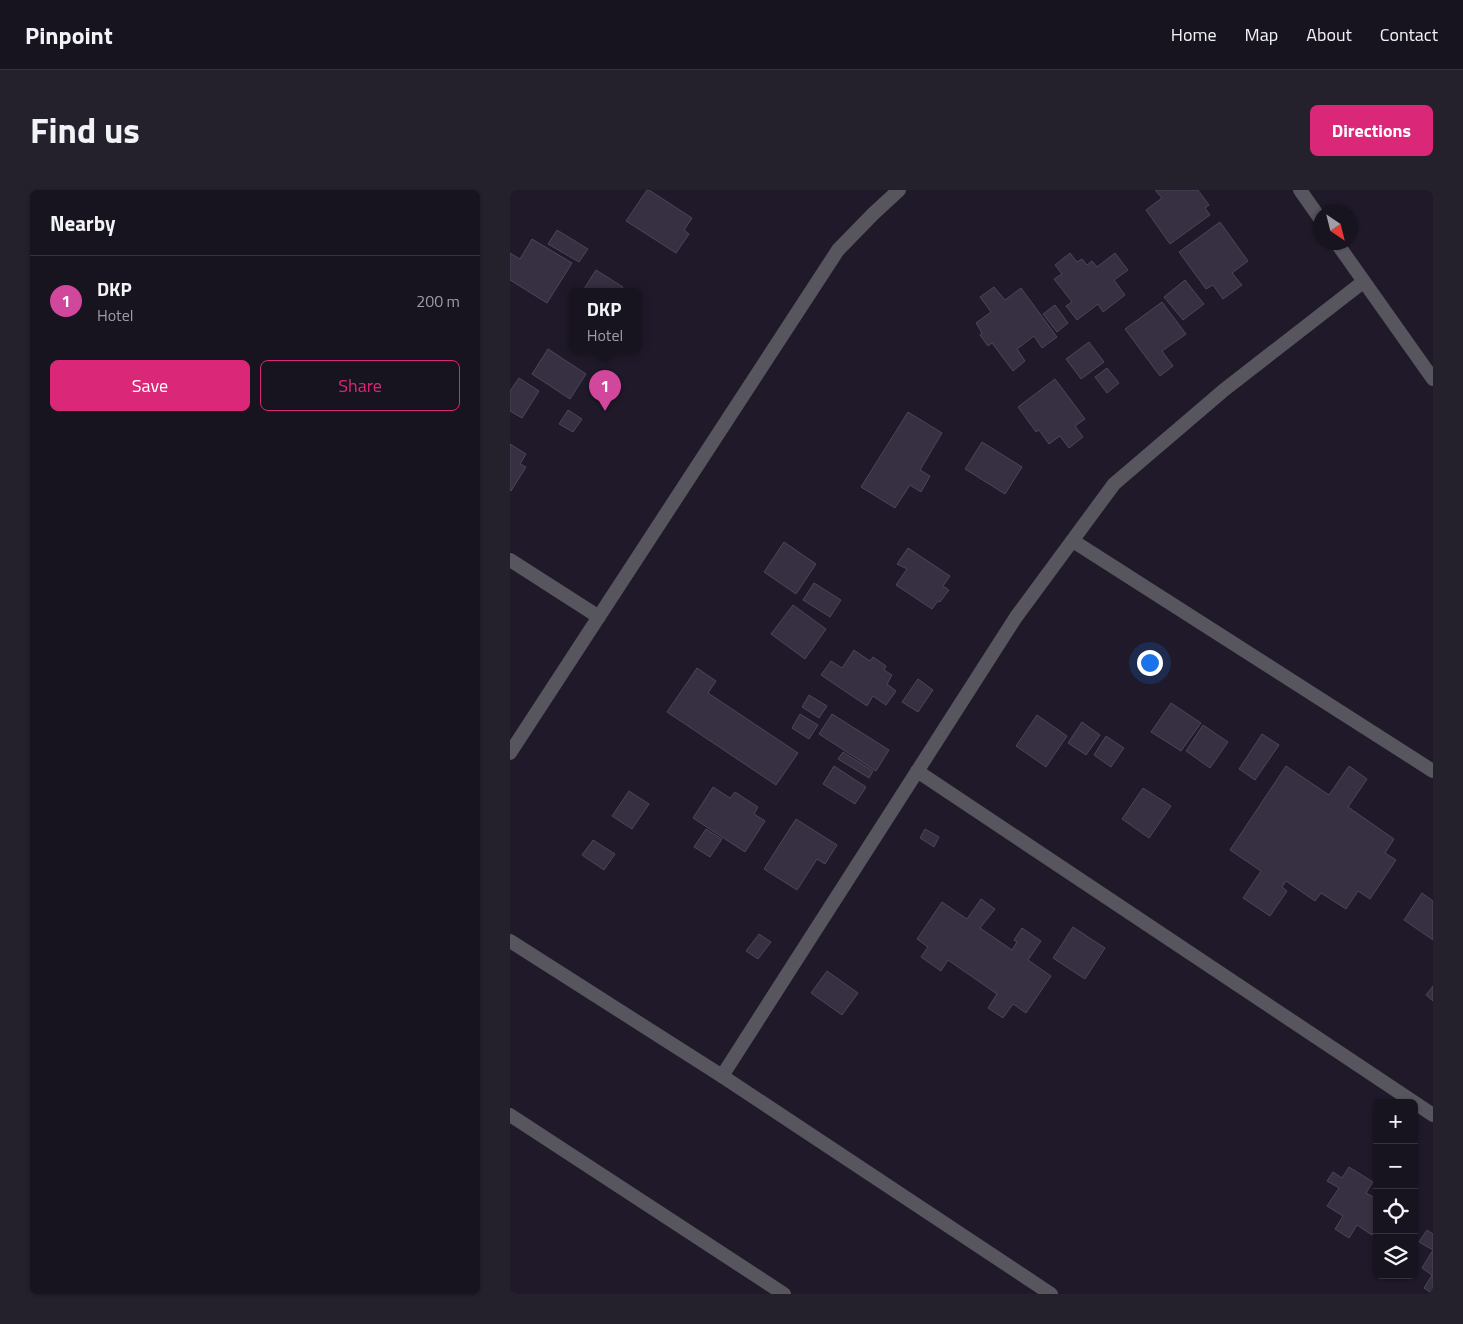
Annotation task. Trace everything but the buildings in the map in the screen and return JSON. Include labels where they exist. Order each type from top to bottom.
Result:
[{"type":"street","points":[[510,753],[838,250],[872,214],[899,190]]},
{"type":"street","points":[[1300,190],[1313,210]]},
{"type":"street","points":[[1341,250],[1433,379]]},
{"type":"street","points":[[722,1076],[1016,617],[1114,484],[1224,390],[1363,282]]},
{"type":"street","points":[[1073,541],[1433,771]]},
{"type":"street","points":[[510,560],[599,617]]},
{"type":"street","points":[[917,771],[1433,1115]]},
{"type":"street","points":[[510,941],[722,1076],[1051,1294]]},
{"type":"street","points":[[510,1115],[784,1294]]},
{"type":"place","name":"DKP","points":[[605,411]]}]
